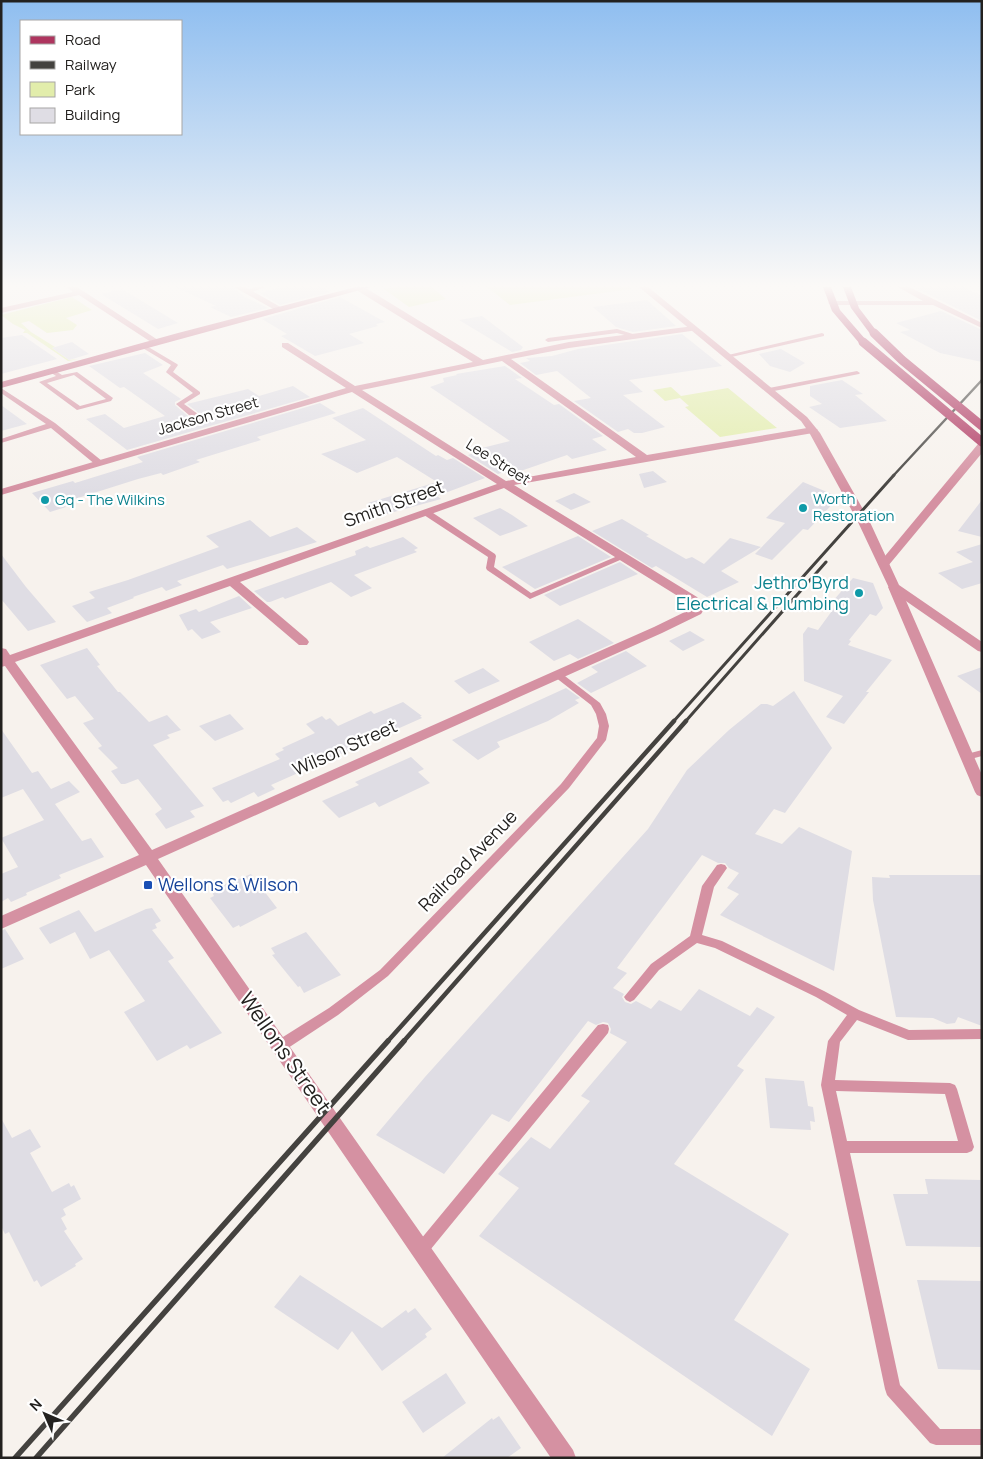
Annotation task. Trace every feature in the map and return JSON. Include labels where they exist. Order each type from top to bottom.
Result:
[{"type":"main road","points":[[1,385],[110,355]]},
{"type":"main road","points":[[879,355],[982,442]]},
{"type":"main road","points":[[897,355],[982,426]]},
{"type":"street","name":"Lee Street","points":[[302,355],[344,381],[352,389],[698,603]]},
{"type":"street","points":[[469,355],[480,362]]},
{"type":"street","name":"Jackson Street","points":[[1,492],[352,389],[521,355]]},
{"type":"street","points":[[727,356],[769,390],[813,430],[863,520],[884,564],[982,792]]},
{"type":"street","points":[[503,358],[645,459]]},
{"type":"street","name":"Smith Street","points":[[3,658],[232,581],[506,484],[813,430]]},
{"type":"street","points":[[884,564],[982,446]]},
{"type":"street","points":[[232,581],[303,642]]},
{"type":"street","points":[[894,587],[982,648]]},
{"type":"street","name":"Wilson Street","points":[[1,923],[558,675],[696,611],[699,608],[698,603]]},
{"type":"street","name":"Wellons Street","points":[[3,658],[149,857],[565,1458]]},
{"type":"lane","points":[[158,355],[175,365],[169,372],[198,393],[179,404],[199,418]]},
{"type":"lane","points":[[727,356],[731,355]]},
{"type":"lane","points":[[52,371],[61,377],[75,373],[110,398],[109,400],[79,409],[42,382],[61,377]]},
{"type":"lane","points":[[769,390],[857,373]]},
{"type":"lane","points":[[1,390],[52,426],[99,463]]},
{"type":"lane","points":[[1,441],[52,426]]},
{"type":"lane","points":[[427,513],[492,556],[490,568],[530,596],[623,558]]},
{"type":"lane","name":"Railroad Avenue","points":[[280,1046],[314,1027],[352,1001],[384,973],[564,786],[595,750],[602,738],[604,726],[602,714],[591,698],[558,675]]},
{"type":"lane","points":[[967,757],[982,753]]},
{"type":"lane","points":[[630,997],[655,967],[695,938],[708,886],[721,868]]},
{"type":"lane","points":[[695,938],[718,944],[820,994],[855,1014],[908,1035],[982,1034]]},
{"type":"lane","points":[[855,1014],[834,1041],[828,1085],[893,1389],[936,1437],[982,1438]]},
{"type":"lane","points":[[421,1250],[603,1029]]},
{"type":"lane","points":[[828,1085],[950,1089],[967,1147],[841,1147]]},
{"type":"green space","points":[[59,355],[69,360],[78,359],[68,361]]},
{"type":"green space","points":[[671,387],[681,396],[728,388],[777,428],[720,437],[685,407],[689,406],[680,398],[665,401],[653,390]]},
{"type":"building","points":[[1,355],[51,355],[57,359],[1,374]]},
{"type":"building","points":[[62,355],[85,355],[69,360]]},
{"type":"building","points":[[136,355],[148,355],[163,365],[143,373],[181,399],[175,402],[175,405],[196,423],[203,422],[204,417],[187,404],[248,389],[259,396],[293,386],[310,397],[127,450],[86,419],[105,414],[124,428],[165,416],[124,387],[120,388],[89,366]]},
{"type":"building","points":[[708,355],[722,366],[629,380],[643,392],[623,395],[665,427],[642,433],[634,433],[628,429],[618,432],[574,401],[591,398],[557,371],[536,375],[520,363],[530,361],[526,358],[552,356]]},
{"type":"building","points":[[760,355],[791,355],[805,363],[790,372],[770,366]]},
{"type":"building","points":[[950,355],[982,355],[982,362]]},
{"type":"building","points":[[505,366],[522,378],[515,379],[554,405],[559,404],[603,436],[592,439],[607,450],[572,459],[567,455],[509,475],[504,472],[498,474],[468,455],[480,451],[478,449],[510,441],[430,387],[444,382],[443,378],[456,374]]},
{"type":"building","points":[[842,380],[863,394],[855,395],[887,421],[840,428],[809,407],[822,404],[810,396],[810,386]]},
{"type":"building","points":[[320,403],[336,413],[257,437],[261,440],[196,460],[200,462],[163,475],[161,473],[138,479],[62,503],[66,507],[50,512],[32,493],[73,481],[75,483],[143,462],[137,457]]},
{"type":"building","points":[[1,405],[27,424],[1,431]]},
{"type":"building","points":[[363,408],[436,456],[438,455],[447,460],[453,458],[485,478],[437,496],[441,499],[383,515],[368,503],[437,482],[397,457],[357,473],[321,454],[366,440],[332,418]]},
{"type":"building","points":[[653,471],[667,482],[644,488],[639,474]]},
{"type":"building","name":"Worth Restoration","points":[[803,482],[839,497],[808,530],[803,529],[772,560],[755,554],[785,523],[766,518]]},
{"type":"building","points":[[574,493],[591,502],[571,510],[555,501]]},
{"type":"building","points":[[982,500],[982,537],[958,531]]},
{"type":"building","points":[[500,508],[528,526],[500,536],[473,518]]},
{"type":"building","points":[[622,519],[649,535],[646,536],[686,559],[692,557],[704,564],[730,538],[761,547],[721,571],[739,582],[707,597],[656,566],[652,568],[592,531]]},
{"type":"building","points":[[250,520],[270,537],[297,527],[317,542],[227,569],[223,565],[177,581],[182,585],[166,591],[162,587],[133,597],[107,608],[112,613],[87,622],[72,606],[95,598],[89,592],[219,547],[206,536]]},
{"type":"building","points":[[578,536],[611,557],[535,589],[502,567]]},
{"type":"building","points":[[403,537],[418,548],[414,550],[417,552],[354,575],[372,588],[351,597],[331,582],[285,599],[283,597],[270,602],[267,602],[254,591],[356,555],[355,551],[367,546],[370,548]]},
{"type":"building","points":[[982,544],[982,583],[962,589],[938,573],[973,562],[956,552]]},
{"type":"building","points":[[1,554],[56,622],[28,631],[1,599]]},
{"type":"building","points":[[620,562],[638,574],[560,606],[544,595]]},
{"type":"building","points":[[853,578],[873,583],[883,608],[876,616],[870,614],[849,640],[851,641],[848,645],[892,660],[866,692],[869,692],[844,724],[826,717],[843,696],[804,681],[803,634],[808,627],[818,630],[837,604],[832,602]]},
{"type":"building","points":[[239,596],[252,608],[210,622],[221,632],[202,639],[192,629],[188,631],[179,615],[196,609],[199,612]]},
{"type":"building","points":[[578,619],[614,643],[578,659],[570,654],[554,661],[529,642]]},
{"type":"building","points":[[690,631],[705,640],[683,651],[669,641]]},
{"type":"building","points":[[87,648],[100,665],[97,666],[118,692],[149,722],[167,715],[181,730],[167,735],[170,738],[153,745],[204,806],[190,811],[195,817],[166,829],[155,814],[162,809],[138,779],[121,784],[111,771],[118,768],[98,748],[102,746],[83,723],[94,719],[75,696],[67,699],[40,665]]},
{"type":"building","points":[[626,651],[647,666],[591,693],[577,683],[598,672],[591,667]]},
{"type":"building","points":[[982,667],[982,694],[957,676]]},
{"type":"building","points":[[483,668],[500,681],[469,694],[454,681]]},
{"type":"building","points":[[566,688],[580,698],[575,700],[579,703],[548,721],[497,742],[500,747],[478,760],[452,740]]},
{"type":"building","points":[[794,691],[832,748],[785,813],[774,809],[755,834],[782,844],[799,827],[852,851],[834,971],[720,915],[739,894],[727,888],[739,873],[729,868],[725,863],[718,863],[702,855],[617,968],[627,973],[613,988],[624,994],[622,997],[625,1002],[631,1004],[636,1001],[651,1009],[659,1000],[681,1011],[699,989],[750,1016],[757,1007],[775,1017],[737,1066],[744,1070],[674,1164],[789,1234],[734,1320],[810,1369],[772,1436],[479,1236],[519,1188],[498,1174],[531,1137],[550,1149],[590,1101],[581,1096],[627,1042],[610,1033],[611,1029],[608,1023],[603,1022],[596,1025],[588,1021],[509,1122],[492,1114],[444,1174],[376,1135],[425,1077],[648,829],[687,770],[729,730],[761,704],[773,706]]},
{"type":"building","points":[[403,702],[422,716],[420,716],[422,718],[271,785],[275,789],[258,797],[254,792],[231,803],[228,800],[223,802],[212,788],[280,759],[275,754],[284,750],[282,748],[315,733],[306,724],[322,716],[326,720],[330,718],[338,726],[371,711],[374,714]]},
{"type":"building","points":[[230,714],[244,729],[215,741],[199,726]]},
{"type":"building","points":[[1,729],[32,773],[38,771],[51,789],[69,781],[80,792],[55,804],[82,841],[91,838],[104,857],[59,875],[61,878],[26,893],[27,895],[11,902],[8,898],[1,902],[1,874],[18,867],[1,838],[44,820],[23,789],[1,798]]},
{"type":"building","points":[[411,757],[424,769],[418,772],[430,783],[379,807],[375,802],[339,818],[322,801],[359,785],[355,782]]},
{"type":"building","points":[[251,874],[277,908],[240,927],[239,925],[233,928],[210,898],[214,896],[211,890]]},
{"type":"building","points":[[889,875],[982,875],[982,1026],[958,1017],[955,1023],[947,1024],[933,1018],[896,1017],[873,900],[872,877],[890,878]]},
{"type":"building","points":[[152,908],[161,921],[155,924],[157,928],[152,930],[174,958],[168,961],[222,1033],[190,1049],[187,1045],[157,1061],[124,1012],[145,1001],[109,950],[90,959],[75,932],[50,944],[39,928],[79,910],[95,932]]},
{"type":"building","points":[[5,929],[24,959],[1,969],[1,931]]},
{"type":"building","points":[[306,932],[341,975],[304,993],[272,955],[275,954],[271,948]]},
{"type":"building","points":[[765,1078],[804,1081],[808,1106],[813,1107],[815,1122],[810,1121],[811,1130],[770,1128]]},
{"type":"building","points":[[1,1118],[12,1138],[30,1129],[41,1147],[30,1153],[52,1192],[69,1183],[71,1187],[74,1185],[81,1199],[63,1209],[66,1215],[61,1218],[67,1229],[64,1231],[83,1259],[75,1264],[76,1266],[41,1287],[37,1280],[34,1282],[9,1232],[5,1234],[1,1226]]},
{"type":"building","points":[[925,1179],[982,1180],[982,1247],[906,1246],[893,1194],[928,1194]]},
{"type":"building","points":[[300,1275],[382,1328],[406,1310],[408,1313],[415,1308],[432,1329],[425,1334],[427,1337],[382,1371],[352,1331],[338,1350],[274,1307]]},
{"type":"building","points":[[917,1280],[982,1281],[982,1370],[938,1369]]},
{"type":"building","points":[[446,1373],[466,1403],[423,1433],[402,1402]]},
{"type":"building","points":[[499,1416],[521,1448],[507,1458],[442,1458],[492,1418],[493,1420]]},
{"type":"railway","points":[[893,476],[982,380]]},
{"type":"railway","points":[[673,722],[894,475]]},
{"type":"railway","points":[[685,722],[826,562]]},
{"type":"railway","points":[[387,1042],[674,721]]},
{"type":"railway","points":[[403,1042],[686,721]]},
{"type":"railway","points":[[15,1458],[388,1041]]},
{"type":"railway","points":[[36,1458],[404,1041]]},
{"type":"place","name":"Gq - The Wilkins","points":[[45,500]]},
{"type":"place","name":"Worth Restoration","points":[[803,508]]},
{"type":"place","name":"Jethro Byrd Electrical & Plumbing","points":[[859,593]]},
{"type":"place","name":"Wellons & Wilson","points":[[148,885]]}]
